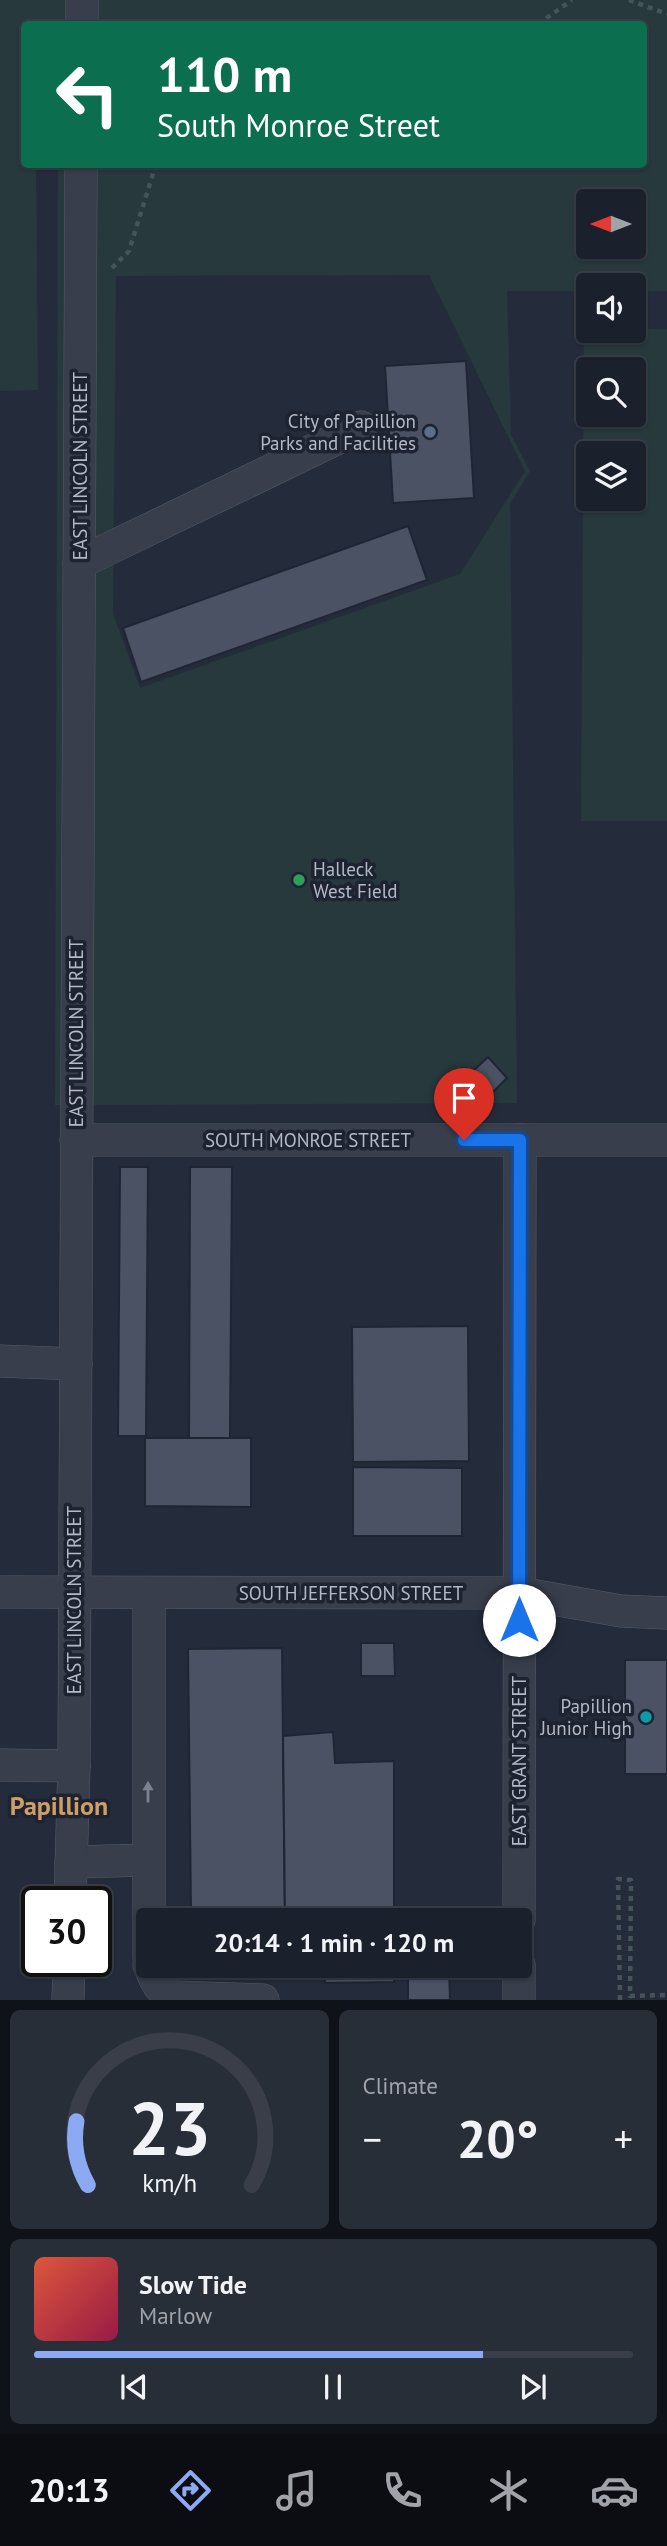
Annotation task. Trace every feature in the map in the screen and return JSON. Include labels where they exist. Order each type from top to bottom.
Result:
[{"type":"street","points":[[82,0],[82,21]]},
{"type":"street","name":"EAST LINCOLN STREET","points":[[70,1886],[74,1766],[81,168]]},
{"type":"street","points":[[79,563],[361,427]]},
{"type":"street","name":"SOUTH MONROE STREET","points":[[76,1140],[667,1140]]},
{"type":"street","name":"EAST GRANT STREET","points":[[519,1908],[520,1140]]},
{"type":"street","points":[[0,1361],[76,1364]]},
{"type":"street","name":"SOUTH JEFFERSON STREET","points":[[0,1592],[519,1593],[621,1611],[667,1613]]},
{"type":"street","points":[[148,1908],[149,1593]]},
{"type":"street","points":[[0,1765],[74,1766]]},
{"type":"street","points":[[71,1862],[148,1860]]},
{"type":"street","points":[[68,2000],[69,1977]]},
{"type":"street","points":[[154,1978],[165,1993],[175,1997],[263,1999]]},
{"type":"street","points":[[519,1978],[519,2000]]},
{"type":"path","points":[[542,21],[572,0]]},
{"type":"path","points":[[629,0],[667,14]]},
{"type":"path","points":[[80,283],[103,277],[129,251],[155,168]]},
{"type":"path","points":[[620,2000],[618,1879],[631,1880],[630,1996],[667,1995]]},
{"type":"shaded area","points":[[0,0],[667,0],[667,291],[646,291],[646,273],[576,273],[576,291],[507,291],[511,435],[530,471],[510,504],[517,1103],[55,1105],[58,168],[647,168],[647,21],[21,21],[21,168],[36,168],[38,390],[0,391]],"holes":[[[429,275],[525,471],[460,574],[140,688],[113,613],[116,276]]]},
{"type":"shaded area","points":[[646,329],[667,329],[667,821],[581,821],[583,511],[646,511],[646,441],[583,441],[583,427],[646,427],[646,357],[584,357],[584,343],[646,343]]},
{"type":"building","name":"City of Papillion Parks and Facilities","points":[[466,361],[474,498],[393,503],[385,366]]},
{"type":"building","points":[[408,526],[427,580],[141,682],[123,628]]},
{"type":"building","points":[[488,1057],[507,1078],[479,1106],[458,1085]]},
{"type":"building","points":[[120,1167],[148,1167],[146,1436],[118,1436]]},
{"type":"building","points":[[190,1167],[232,1167],[230,1438],[189,1438]]},
{"type":"building","points":[[468,1326],[469,1461],[353,1462],[352,1327]]},
{"type":"building","points":[[145,1438],[251,1438],[251,1507],[145,1506]]},
{"type":"building","points":[[353,1467],[462,1468],[462,1536],[353,1536]]},
{"type":"building","points":[[361,1643],[394,1643],[395,1676],[361,1676]]},
{"type":"building","points":[[282,1648],[285,1908],[191,1908],[188,1649]]},
{"type":"building","name":"Papillion Junior High","points":[[625,1660],[667,1660],[667,1774],[625,1774]]},
{"type":"building","points":[[333,1732],[335,1763],[394,1761],[394,1908],[285,1908],[283,1736]]},
{"type":"building","points":[[325,1978],[394,1978],[394,1982],[325,1983]]},
{"type":"building","points":[[408,1978],[449,1978],[450,2000],[408,2000]]},
{"type":"place","name":"City of Papillion Parks and Facilities","points":[[430,432]]},
{"type":"place","name":"Halleck West Field","points":[[299,880]]},
{"type":"place","name":"Papillion Junior High","points":[[646,1717]]},
{"type":"district","name":"Papillion","points":[[59,1805]]},
{"type":"route","points":[[464,1140],[520,1140],[519,1620]]}]
